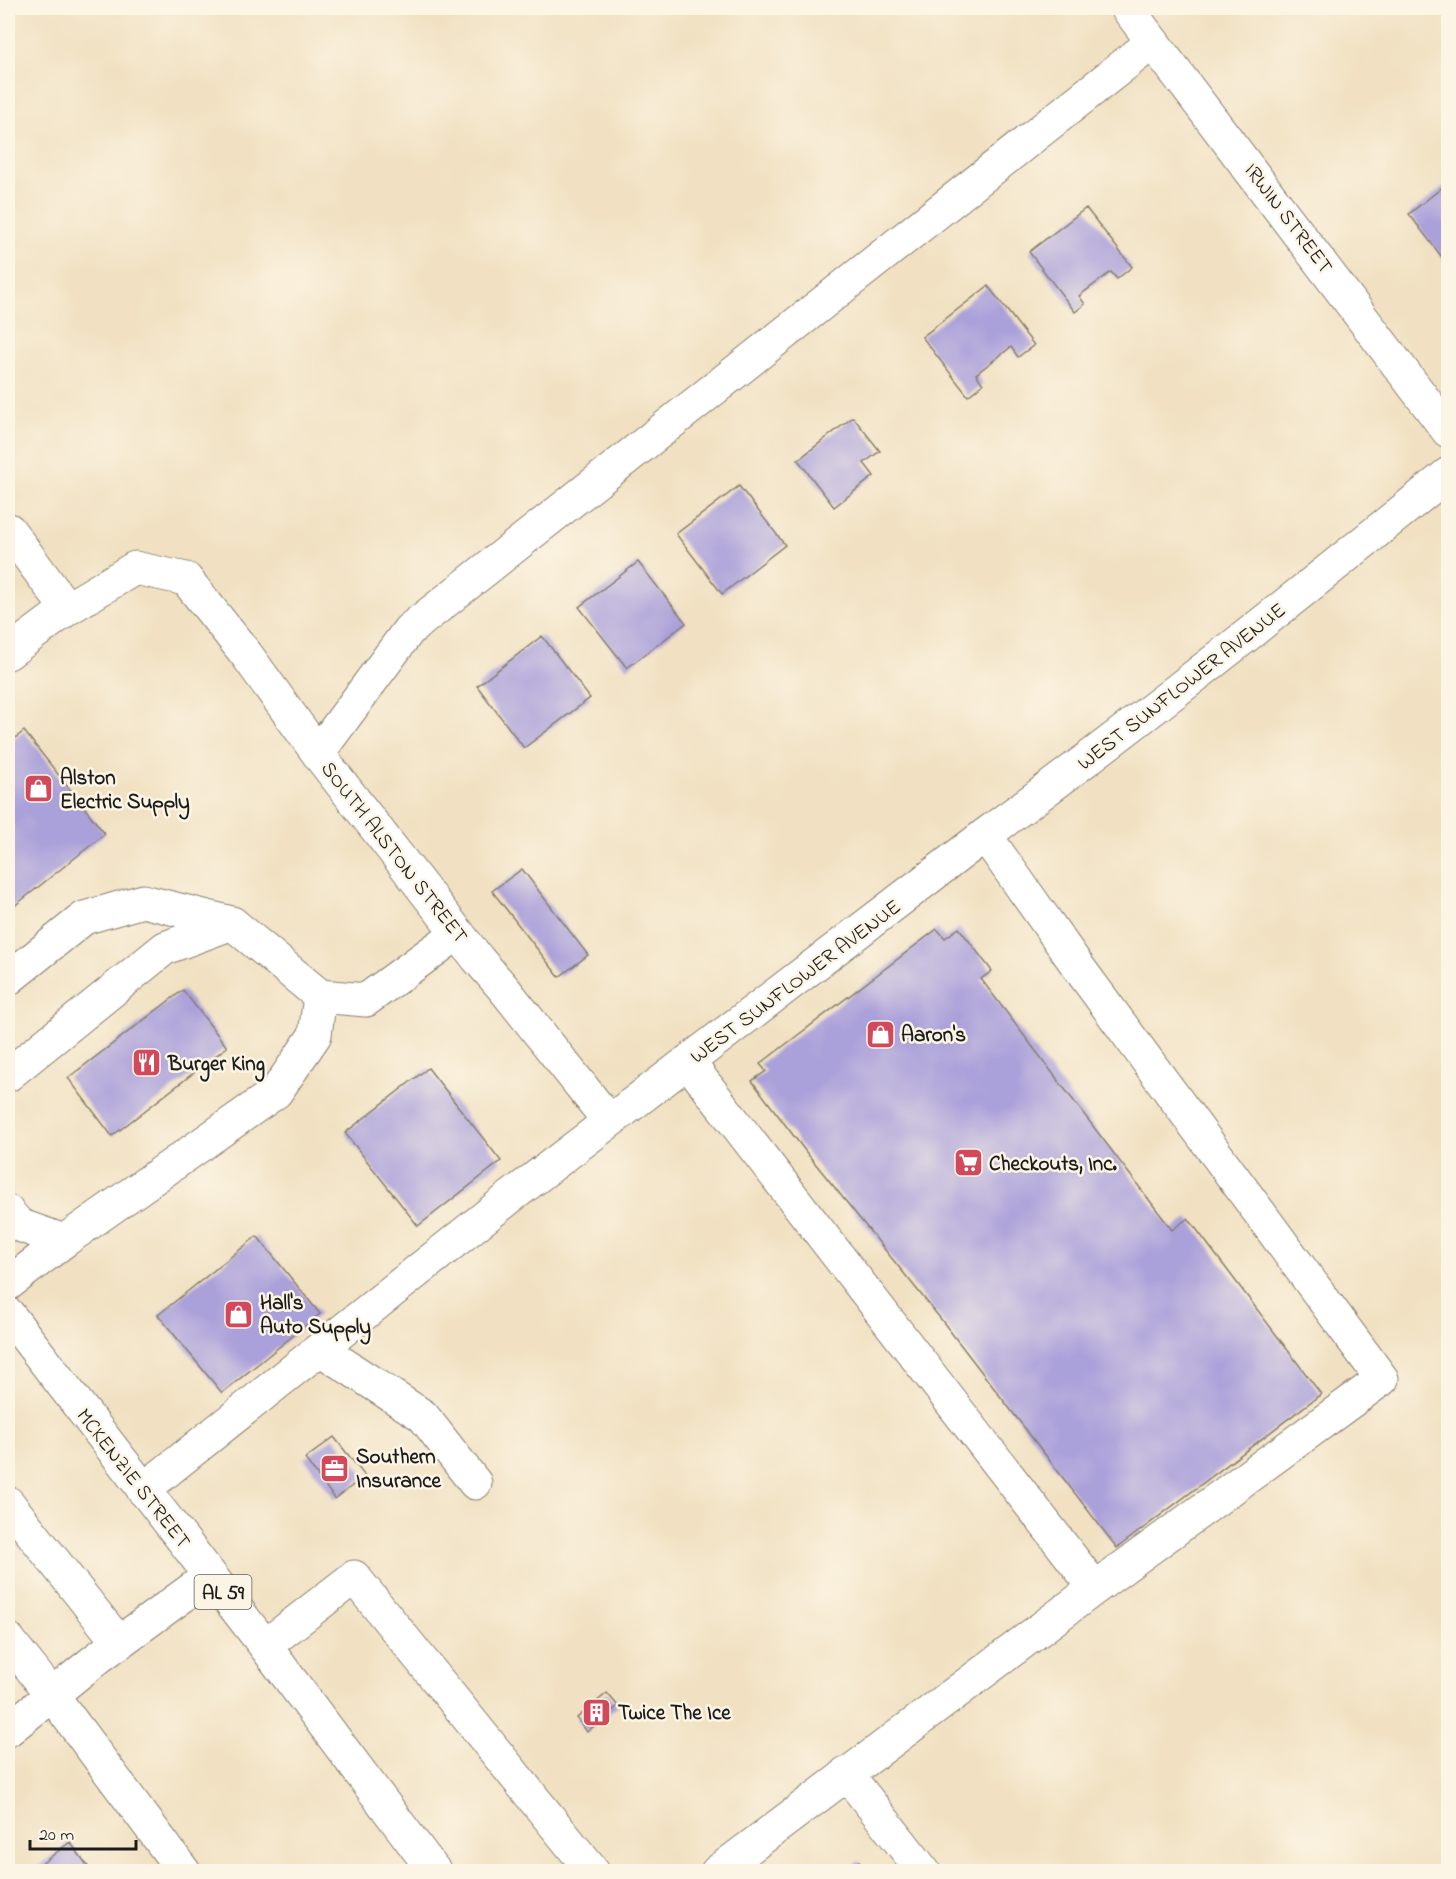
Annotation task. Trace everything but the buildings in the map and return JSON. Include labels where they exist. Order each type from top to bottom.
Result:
[{"type":"street","name":"IRWIN STREET","points":[[1127,8],[1449,430]]},
{"type":"street","points":[[318,753],[409,630],[1153,42]]},
{"type":"street","name":"WEST SUNFLOWER AVENUE","points":[[143,1490],[609,1121],[1099,750],[1449,474]]},
{"type":"street","points":[[8,525],[67,609],[8,652]]},
{"type":"street","name":"SOUTH ALSTON STREET","points":[[67,609],[135,568],[186,579],[246,654],[318,753],[458,933],[609,1121]]},
{"type":"street","points":[[717,1872],[1095,1588],[1382,1379],[1079,968],[985,836]]},
{"type":"street","points":[[8,980],[84,918],[143,901],[232,923],[320,996],[366,1000],[458,933]]},
{"type":"street","points":[[8,1075],[165,948],[232,923]]},
{"type":"street","points":[[8,1284],[64,1240],[276,1092],[315,1035],[320,996]]},
{"type":"street","points":[[688,1062],[1095,1588]]},
{"type":"street","points":[[8,1212],[19,1225],[64,1240]]},
{"type":"street","name":"MCKENZIE STREET","points":[[8,1314],[265,1646],[435,1872]]},
{"type":"street","points":[[320,1349],[423,1416],[474,1483]]},
{"type":"street","points":[[8,1503],[119,1643]]},
{"type":"street","points":[[8,1730],[119,1643],[210,1576]]},
{"type":"street","points":[[265,1646],[354,1577],[593,1872]]},
{"type":"street","points":[[8,1639],[184,1872]]},
{"type":"street","points":[[846,1773],[924,1872]]},
{"type":"place","name":"Alston Electric Supply","points":[[39,789]]},
{"type":"place","name":"Aaron's","points":[[880,1034]]},
{"type":"place","name":"Burger King","points":[[147,1063]]},
{"type":"place","name":"Checkouts, Inc.","points":[[968,1163]]},
{"type":"place","name":"Hall's Auto Supply","points":[[239,1314]]},
{"type":"place","name":"Southern Insurance","points":[[335,1468]]},
{"type":"place","name":"Twice The Ice","points":[[597,1712]]}]
